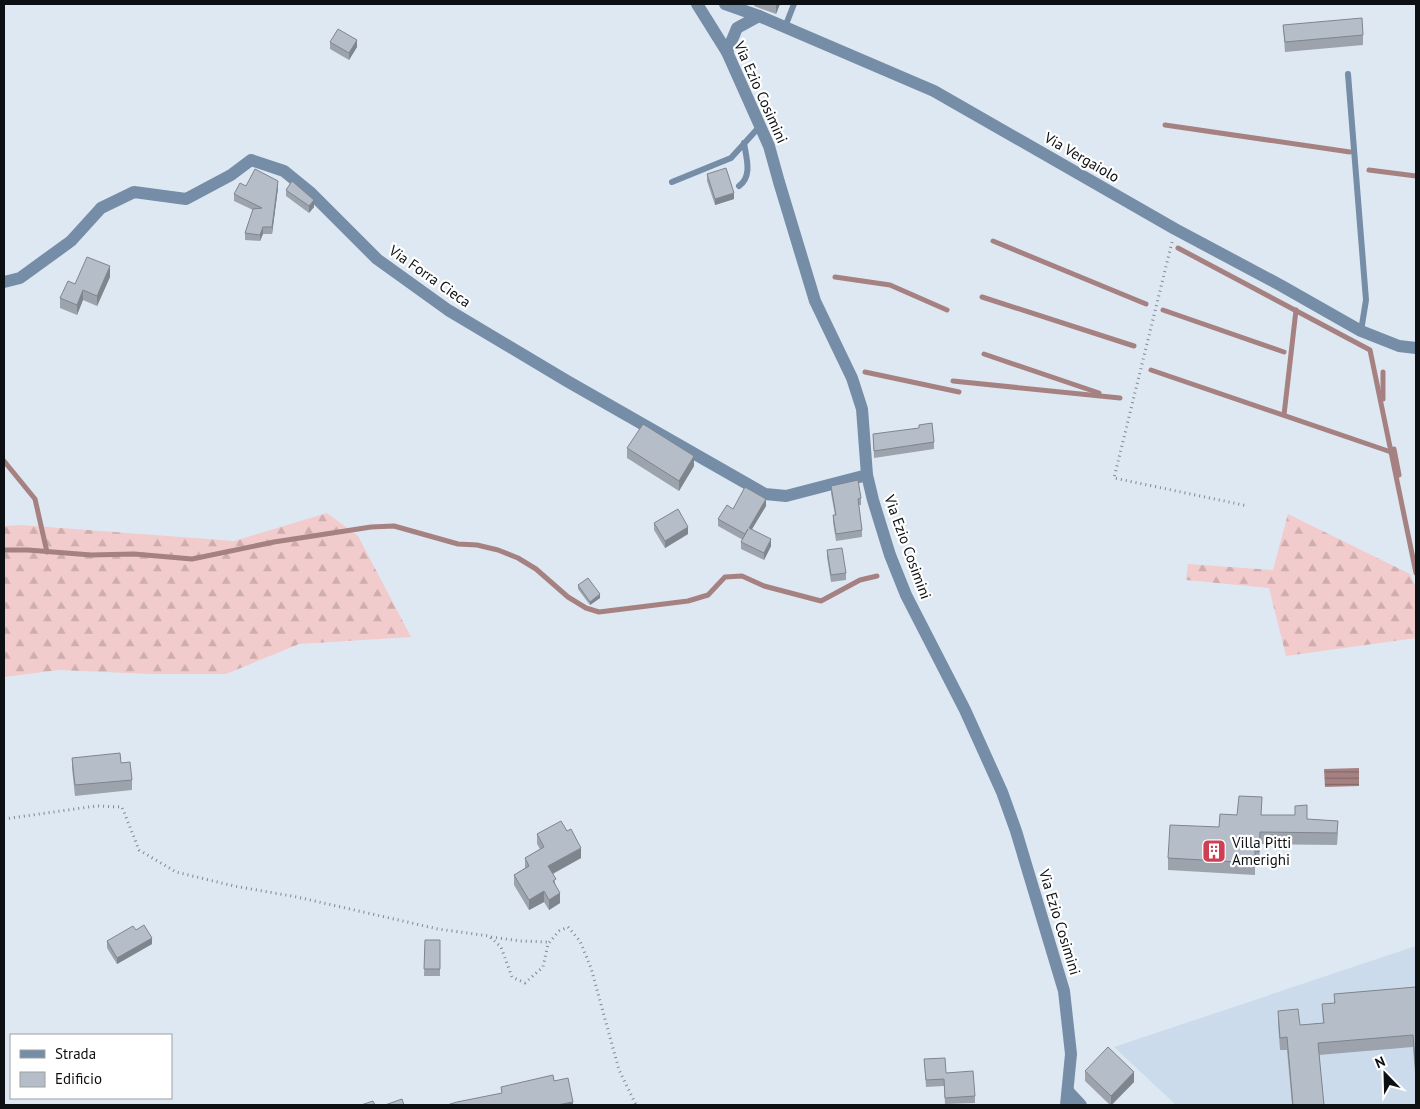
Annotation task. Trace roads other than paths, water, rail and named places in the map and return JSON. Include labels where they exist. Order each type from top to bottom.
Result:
[{"type":"street","name":"Via Ezio Cosimini","points":[[697,4],[727,52],[770,146],[815,301],[852,378],[862,409],[867,475],[873,500],[906,595],[965,710],[1002,792],[1016,831],[1064,991],[1072,1054],[1066,1105]]},
{"type":"street","name":"Via Vergaiolo","points":[[725,4],[759,16],[934,91],[1175,229],[1361,331],[1399,346],[1416,348]]},
{"type":"street","points":[[727,52],[737,28],[759,16]]},
{"type":"street","name":"Via Forra Cieca","points":[[4,282],[20,278],[71,241],[101,208],[134,192],[186,199],[231,175],[251,160],[284,170],[311,193],[377,259],[448,310],[567,381],[765,494],[786,496],[867,475]]},
{"type":"street","points":[[1068,1091],[1081,1105]]},
{"type":"lane","points":[[785,27],[794,4]]},
{"type":"lane","points":[[1348,74],[1366,300],[1361,331]]},
{"type":"lane","points":[[672,182],[731,158],[760,126]]},
{"type":"lane","points":[[739,186],[744,182],[747,175],[744,143]]},
{"type":"waterway","points":[[1165,125],[1350,152]]},
{"type":"waterway","points":[[1369,170],[1416,176]]},
{"type":"waterway","points":[[993,241],[1146,304]]},
{"type":"waterway","points":[[1178,248],[1370,350],[1416,573]]},
{"type":"waterway","points":[[835,277],[890,285],[947,310]]},
{"type":"waterway","points":[[982,297],[1134,346]]},
{"type":"waterway","points":[[1163,310],[1284,352]]},
{"type":"waterway","points":[[1284,415],[1296,310]]},
{"type":"waterway","points":[[984,354],[1099,393]]},
{"type":"waterway","points":[[1151,370],[1391,452]]},
{"type":"waterway","points":[[865,372],[959,392]]},
{"type":"waterway","points":[[1383,372],[1383,399]]},
{"type":"waterway","points":[[953,381],[1120,398]]},
{"type":"waterway","points":[[1394,449],[1399,475]]},
{"type":"waterway","points":[[4,461],[35,499],[47,552]]},
{"type":"waterway","points":[[4,550],[91,555],[134,554],[192,559],[274,542],[371,527],[394,526],[458,544],[477,545],[498,550],[518,558],[536,569],[568,597],[586,608],[599,612],[688,601],[708,595],[725,577],[742,576],[764,586],[821,601],[860,580],[877,576]]},
{"type":"place","name":"Villa Pitti Amerighi","points":[[1214,851]]}]
